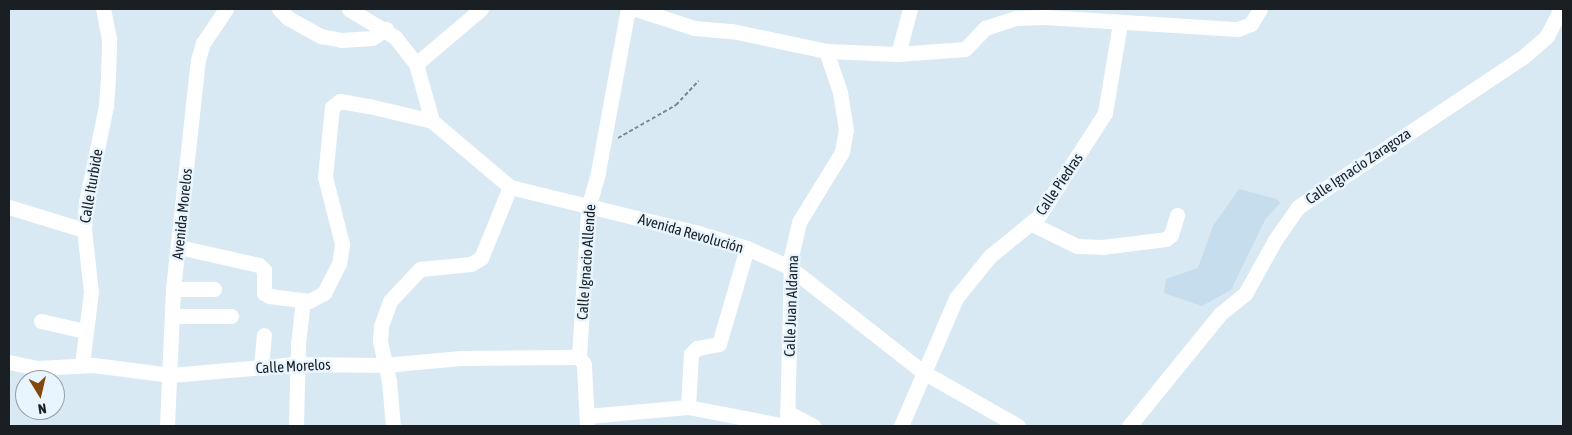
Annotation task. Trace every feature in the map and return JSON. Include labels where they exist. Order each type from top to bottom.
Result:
[{"type":"street","name":"Calle Iturbide","points":[[82,364],[91,292],[84,230],[88,188],[106,106],[110,39],[103,9]]},
{"type":"street","name":"Avenida Morelos","points":[[167,426],[171,375],[173,289],[200,51],[226,9]]},
{"type":"street","points":[[279,9],[288,18],[321,36],[342,40],[372,38],[386,29]]},
{"type":"street","points":[[349,9],[386,29],[416,64],[432,122]]},
{"type":"street","points":[[416,64],[481,9]]},
{"type":"street","name":"Calle Ignacio Allende","points":[[587,421],[584,364],[579,357],[588,208],[598,172],[628,9]]},
{"type":"street","points":[[636,9],[694,28],[732,31],[826,51],[898,54],[965,49],[985,28],[1015,18],[1040,17],[1238,29],[1251,24],[1260,9]]},
{"type":"street","points":[[898,54],[910,9]]},
{"type":"street","name":"Calle Ignacio Zaragoza","points":[[1129,426],[1220,314],[1244,294],[1275,240],[1298,207],[1349,170],[1523,57],[1547,36],[1561,9]]},
{"type":"street","name":"Calle Piedras","points":[[901,426],[945,321],[968,282],[990,256],[1032,224],[1104,113],[1120,23]]},
{"type":"street","name":"Calle Juan Aldama","points":[[787,421],[789,267],[799,222],[844,143],[845,117],[826,51]]},
{"type":"street","name":"Avenida Revolución","points":[[303,300],[309,301],[324,293],[340,264],[340,230],[325,177],[332,107],[340,100],[432,122],[510,187],[588,208],[695,232],[747,248],[789,267],[923,372],[1018,426]]},
{"type":"street","points":[[393,426],[384,365],[381,326],[390,301],[420,269],[471,264],[481,258],[510,187]]},
{"type":"street","points":[[9,207],[84,230]]},
{"type":"street","points":[[1032,224],[1077,246],[1102,247],[1166,239],[1171,235],[1177,215]]},
{"type":"street","points":[[179,247],[259,265],[264,270],[264,293],[269,296],[303,300],[297,364],[296,426]]},
{"type":"street","points":[[688,407],[691,354],[697,348],[719,344],[747,248]]},
{"type":"street","points":[[173,289],[214,289]]},
{"type":"street","points":[[172,316],[231,316]]},
{"type":"street","points":[[41,321],[85,331]]},
{"type":"street","points":[[261,368],[264,335]]},
{"type":"street","name":"Calle Morelos","points":[[9,364],[38,368],[82,364],[171,375],[297,364],[384,365],[461,358],[579,357]]},
{"type":"street","points":[[587,421],[688,407],[813,426]]},
{"type":"path","points":[[613,143],[633,128],[676,105],[698,81]]},
{"type":"shaded area","points":[[1239,189],[1277,199],[1280,203],[1265,220],[1231,290],[1202,306],[1164,293],[1166,279],[1198,268],[1213,226]]}]
